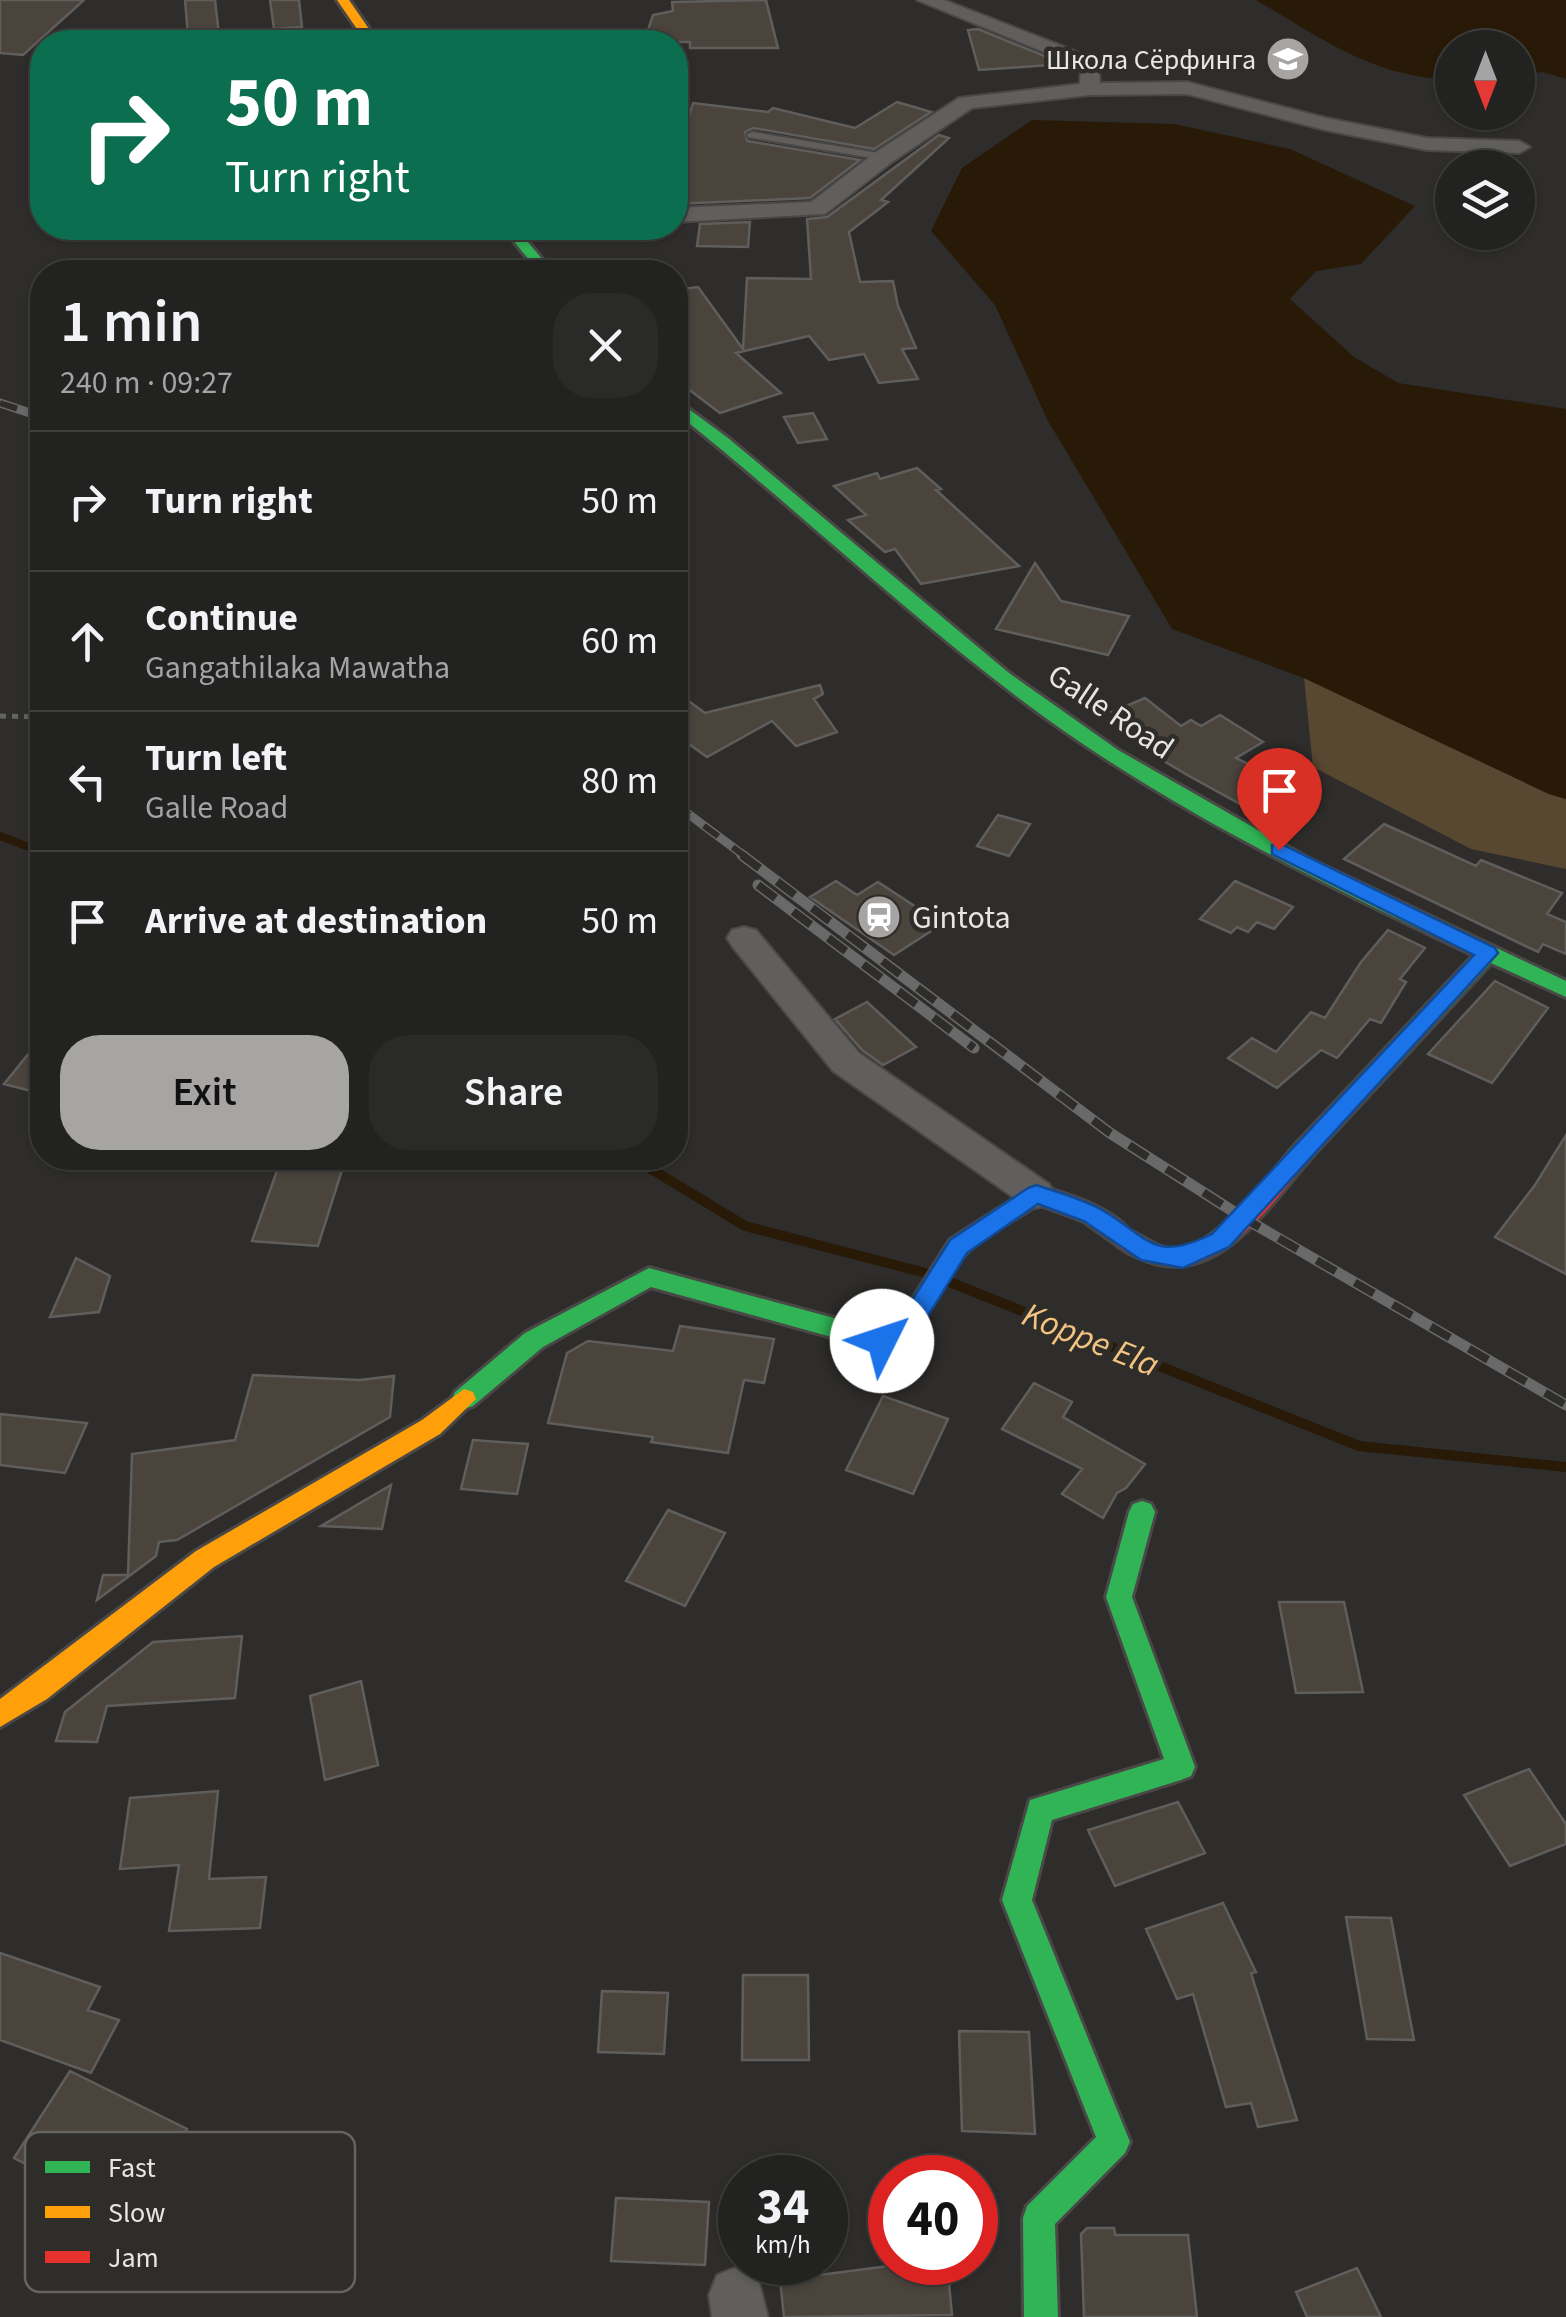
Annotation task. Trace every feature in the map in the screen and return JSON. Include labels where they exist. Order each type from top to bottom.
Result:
[{"type":"main road","points":[[343,0],[364,30]]},
{"type":"main road","points":[[519,240],[536,260]]},
{"type":"main road","name":"Galle Road","points":[[688,414],[739,451],[928,618],[1053,714],[1209,816],[1566,990]]},
{"type":"main road","points":[[0,1714],[37,1690],[205,1559],[432,1427],[534,1340],[649,1278],[882,1341],[919,1309],[958,1246],[1036,1194],[1092,1215],[1141,1250],[1183,1259],[1220,1240],[1488,953]]},
{"type":"main road","points":[[1041,2317],[1039,2218],[1114,2142],[1017,1900],[1040,1810],[1181,1767],[1119,1596],[1142,1512]]},
{"type":"street","points":[[927,0],[1091,64],[1090,89]]},
{"type":"street","points":[[688,215],[817,210],[966,102],[1090,89],[1187,88],[1325,124],[1427,144],[1518,148]]},
{"type":"street","points":[[744,938],[846,1062],[1036,1194]]},
{"type":"lane","points":[[752,136],[884,158]]},
{"type":"path","points":[[0,716],[30,717]]},
{"type":"shaded area","points":[[1256,0],[1566,0],[1566,79],[1535,73],[1535,30],[1435,30],[1435,78],[1373,64]]},
{"type":"shaded area","points":[[1032,120],[1174,124],[1290,149],[1415,206],[1361,264],[1316,271],[1290,299],[1354,357],[1398,383],[1566,409],[1566,799],[1304,678],[1172,629],[1047,419],[995,305],[931,231],[962,168]]},
{"type":"shaded area","points":[[1304,678],[1566,799],[1566,869],[1471,849],[1313,767]]},
{"type":"building","points":[[0,0],[84,0],[51,30],[30,30],[30,49],[23,55],[0,53]]},
{"type":"building","points":[[185,0],[215,0],[218,30],[187,30]]},
{"type":"building","points":[[270,0],[299,0],[302,27],[274,29]]},
{"type":"building","points":[[766,0],[778,48],[690,48],[688,30],[648,30],[653,15],[673,11],[672,2]]},
{"type":"building","points":[[978,29],[1064,64],[979,70],[968,30]]},
{"type":"building","points":[[897,102],[931,112],[874,149],[753,128],[745,132],[747,141],[860,160],[810,198],[688,203],[688,120],[693,103],[768,112],[773,108],[855,128]]},
{"type":"building","points":[[939,135],[949,138],[881,200],[888,202],[849,232],[860,282],[893,281],[898,306],[916,348],[902,349],[918,379],[879,383],[864,354],[829,360],[809,336],[736,353],[781,393],[720,413],[688,389],[688,288],[698,287],[743,349],[747,278],[811,279],[807,219],[827,217]]},
{"type":"building","points":[[750,222],[748,247],[697,246],[700,224]]},
{"type":"building","points":[[813,413],[827,439],[798,443],[784,417]]},
{"type":"building","points":[[917,468],[1019,566],[921,584],[895,549],[885,552],[848,520],[866,515],[834,486],[877,473],[880,479]]},
{"type":"building","points":[[1035,563],[1061,601],[1129,616],[1108,655],[996,629]]},
{"type":"building","points":[[820,685],[823,694],[814,699],[837,732],[796,746],[772,721],[707,757],[688,743],[688,701],[705,713]]},
{"type":"building","points":[[1145,698],[1181,726],[1191,720],[1201,726],[1220,715],[1263,742],[1236,758],[1314,796],[1280,826],[1189,776],[1152,754],[1159,750],[1112,712]]},
{"type":"building","points":[[998,815],[1030,824],[1009,856],[977,846]]},
{"type":"building","points":[[1384,824],[1476,866],[1481,860],[1562,893],[1547,914],[1566,922],[1566,954],[1543,944],[1538,952],[1344,859]]},
{"type":"building","points":[[836,881],[857,895],[878,882],[942,924],[894,955],[810,897]]},
{"type":"building","points":[[1235,881],[1293,907],[1274,929],[1257,922],[1248,932],[1237,927],[1231,933],[1200,919]]},
{"type":"building","points":[[1388,930],[1425,948],[1400,979],[1406,982],[1381,1023],[1370,1019],[1337,1058],[1321,1050],[1277,1088],[1228,1058],[1252,1038],[1276,1052],[1311,1012],[1325,1018],[1361,962]]},
{"type":"building","points":[[1495,981],[1548,1008],[1492,1083],[1428,1054]]},
{"type":"building","points":[[867,1002],[916,1047],[883,1065],[862,1050],[835,1019]]},
{"type":"building","points":[[30,1052],[30,1091],[4,1084]]},
{"type":"building","points":[[1566,1135],[1566,1274],[1495,1237],[1535,1185]]},
{"type":"building","points":[[277,1170],[342,1170],[318,1246],[252,1241]]},
{"type":"building","points":[[76,1258],[110,1276],[99,1312],[50,1317]]},
{"type":"building","points":[[680,1326],[774,1339],[764,1383],[744,1380],[728,1453],[651,1442],[653,1437],[548,1423],[567,1353],[588,1341],[673,1351]]},
{"type":"building","points":[[253,1375],[359,1380],[394,1376],[390,1417],[177,1540],[159,1542],[156,1556],[97,1600],[103,1575],[128,1575],[132,1454],[235,1440]]},
{"type":"building","points":[[1034,1383],[1072,1402],[1063,1417],[1145,1464],[1126,1488],[1117,1493],[1103,1518],[1062,1494],[1082,1469],[1002,1429]]},
{"type":"building","points":[[883,1396],[948,1419],[913,1494],[846,1470]]},
{"type":"building","points":[[0,1414],[87,1423],[65,1473],[0,1465]]},
{"type":"building","points":[[473,1440],[528,1444],[517,1494],[461,1489]]},
{"type":"building","points":[[391,1485],[382,1529],[321,1526]]},
{"type":"building","points":[[668,1510],[725,1533],[685,1606],[626,1581]]},
{"type":"building","points":[[1279,1602],[1344,1602],[1363,1692],[1296,1693]]},
{"type":"building","points":[[242,1636],[235,1698],[107,1706],[97,1742],[56,1741],[65,1712],[153,1642]]},
{"type":"building","points":[[361,1681],[378,1765],[325,1780],[310,1696]]},
{"type":"building","points":[[1529,1769],[1566,1824],[1566,1844],[1510,1866],[1464,1795]]},
{"type":"building","points":[[218,1791],[209,1879],[266,1877],[260,1928],[169,1931],[179,1865],[120,1869],[130,1798]]},
{"type":"building","points":[[1178,1802],[1205,1853],[1115,1886],[1088,1830]]},
{"type":"building","points":[[1223,1903],[1256,1972],[1251,1973],[1297,2120],[1258,2127],[1251,2103],[1226,2107],[1193,1994],[1177,1999],[1146,1929]]},
{"type":"building","points":[[1346,1917],[1391,1918],[1414,2040],[1367,2039]]},
{"type":"building","points":[[0,1953],[100,1987],[88,2010],[119,2020],[91,2073],[0,2040]]},
{"type":"building","points":[[743,1975],[808,1975],[809,2060],[742,2060]]},
{"type":"building","points":[[602,1991],[668,1993],[664,2054],[598,2052]]},
{"type":"building","points":[[959,2031],[1029,2032],[1035,2134],[962,2131]]},
{"type":"building","points":[[70,2071],[187,2129],[185,2132],[31,2132]]},
{"type":"building","points":[[25,2141],[25,2164],[14,2158]]},
{"type":"building","points":[[616,2198],[709,2202],[705,2265],[611,2261]]},
{"type":"building","points":[[1087,2228],[1114,2228],[1115,2235],[1188,2235],[1197,2317],[1084,2317],[1081,2234]]},
{"type":"building","points":[[1357,2268],[1381,2317],[1307,2317],[1296,2292]]},
{"type":"building","points":[[868,2269],[868,2285],[949,2285],[952,2315],[784,2317],[781,2285],[848,2285],[848,2271]]},
{"type":"waterway","name":"Koppe Ela","points":[[0,836],[30,847]]},
{"type":"waterway","name":"Koppe Ela","points":[[653,1170],[745,1226],[926,1273]]},
{"type":"waterway","name":"Koppe Ela","points":[[947,1281],[1359,1446],[1566,1467]]},
{"type":"railway","points":[[0,403],[30,413]]},
{"type":"railway","points":[[688,814],[746,857]]},
{"type":"railway","points":[[742,855],[1110,1133],[1242,1217],[1566,1405]]},
{"type":"railway","points":[[758,885],[974,1048]]},
{"type":"traffic: fast","points":[[519,240],[536,260]]},
{"type":"traffic: fast","points":[[688,415],[1002,677],[1111,754],[1302,863],[1566,990]]},
{"type":"traffic: fast","points":[[1306,1148],[1488,953]]},
{"type":"traffic: fast","points":[[464,1399],[534,1340],[649,1277],[882,1341],[919,1309],[958,1246],[1036,1194],[1092,1215],[1121,1236]]},
{"type":"traffic: fast","points":[[1041,2317],[1039,2218],[1114,2142],[1017,1900],[1040,1810],[1181,1767],[1119,1597],[1142,1512]]},
{"type":"traffic: slow","points":[[343,0],[364,30]]},
{"type":"traffic: slow","points":[[0,1714],[37,1690],[205,1559],[431,1427],[464,1399]]},
{"type":"traffic: jam","points":[[1121,1236],[1170,1258],[1186,1258],[1203,1251],[1235,1226],[1306,1148]]},
{"type":"place","name":"Школа Сёрфинга","points":[[1288,59]]},
{"type":"place","name":"Gintota","points":[[879,917]]},
{"type":"route","points":[[882,1341],[919,1309],[958,1246],[1036,1194],[1092,1215],[1141,1250],[1183,1259],[1220,1240],[1488,953],[1279,850]]}]
